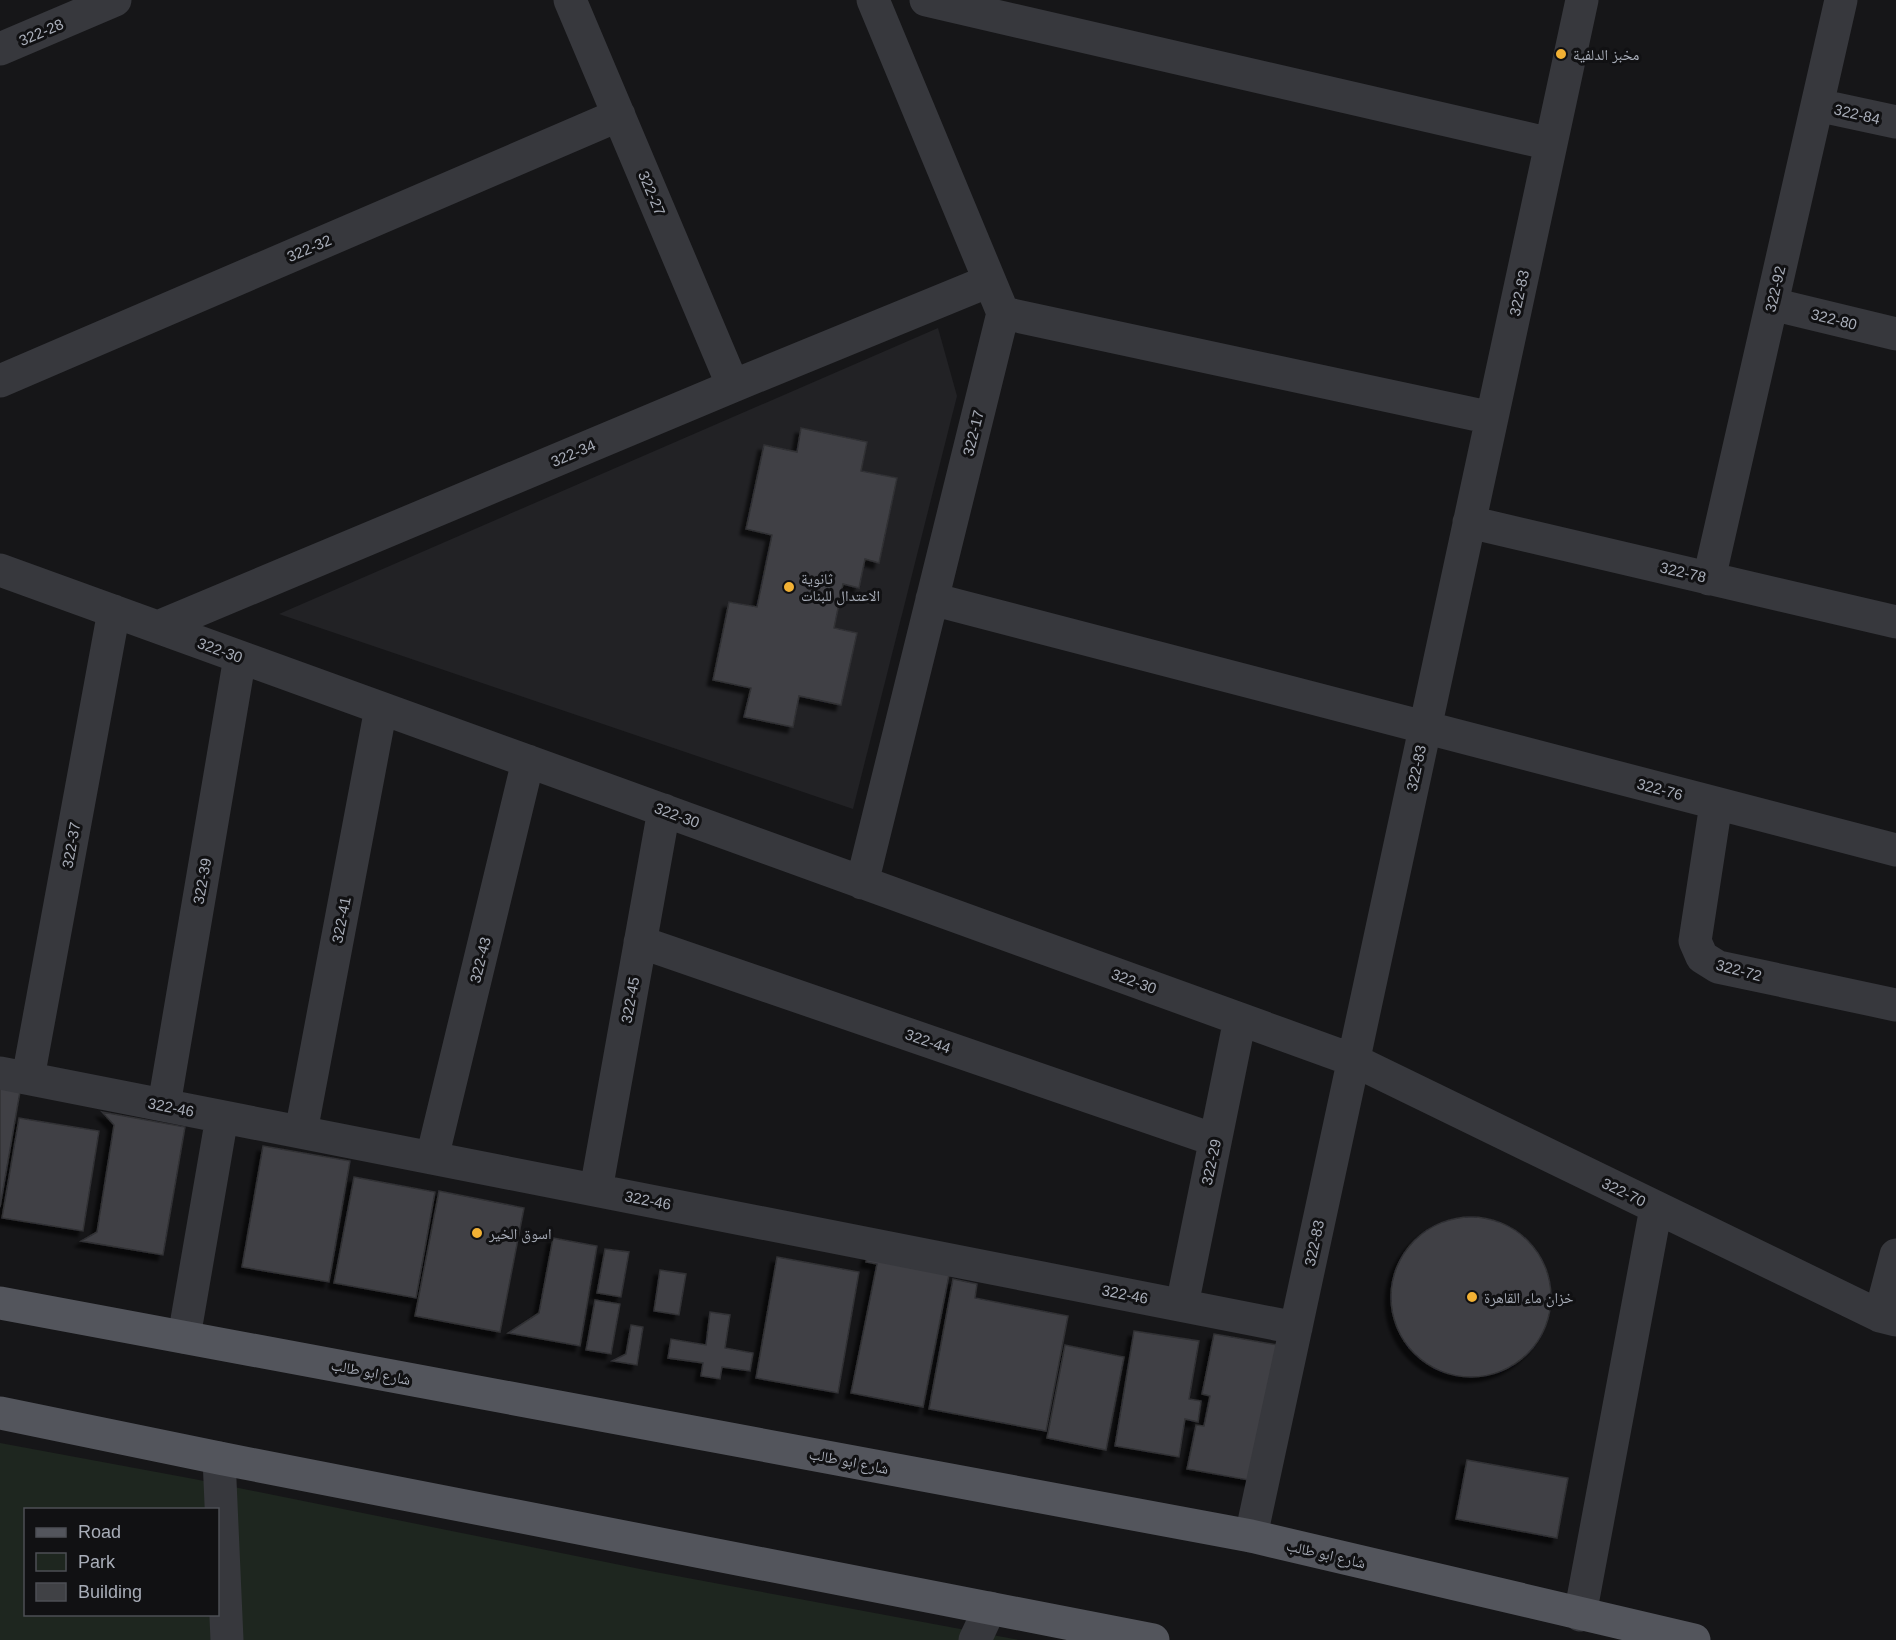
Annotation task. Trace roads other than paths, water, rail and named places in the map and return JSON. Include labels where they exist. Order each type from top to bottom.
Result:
[{"type":"main road","name":"شارع ابو طالب","points":[[0,1303],[1251,1536],[1694,1640]]},
{"type":"main road","points":[[0,1413],[219,1458],[1154,1640]]},
{"type":"street","name":"322-28","points":[[0,49],[112,0]]},
{"type":"street","name":"322-27","points":[[570,0],[733,386]]},
{"type":"street","points":[[873,0],[1003,313],[1492,418]]},
{"type":"street","points":[[926,0],[1551,144]]},
{"type":"street","name":"322-83","points":[[1251,1536],[1582,0]]},
{"type":"street","name":"322-92","points":[[1709,579],[1841,0]]},
{"type":"street","name":"322-84","points":[[1817,105],[1896,122]]},
{"type":"street","name":"322-32","points":[[0,381],[619,115]]},
{"type":"street","name":"322-34","points":[[158,627],[989,281]]},
{"type":"street","name":"322-80","points":[[1772,304],[1896,334]]},
{"type":"street","name":"322-17","points":[[862,883],[1003,313]]},
{"type":"street","name":"322-78","points":[[1469,522],[1896,622]]},
{"type":"street","name":"322-30","points":[[0,570],[1353,1060]]},
{"type":"street","name":"322-76","points":[[932,599],[1896,850]]},
{"type":"street","name":"322-37","points":[[14,1076],[114,611]]},
{"type":"street","name":"322-39","points":[[164,1105],[240,657]]},
{"type":"street","name":"322-41","points":[[301,1132],[381,708]]},
{"type":"street","name":"322-43","points":[[432,1158],[528,761]]},
{"type":"street","name":"322-72","points":[[1716,804],[1695,941],[1702,957],[1718,967],[1896,1005]]},
{"type":"street","name":"322-45","points":[[597,1190],[663,810]]},
{"type":"street","name":"322-44","points":[[640,942],[1215,1140]]},
{"type":"street","name":"322-29","points":[[1182,1305],[1240,1019]]},
{"type":"street","name":"322-70","points":[[1353,1060],[1888,1318]]},
{"type":"street","name":"322-46","points":[[14,1076],[1296,1328]]},
{"type":"street","points":[[184,1337],[222,1117]]},
{"type":"street","points":[[1580,1615],[1656,1208]]},
{"type":"street","points":[[1888,1318],[1896,1256]]},
{"type":"street","points":[[219,1458],[227,1640]]},
{"type":"street","points":[[975,1640],[990,1608]]},
{"type":"place","name":"مخبز الدلفية","points":[[1561,54]]},
{"type":"place","name":"ثانوية الاعتدال للبنات","points":[[789,587]]},
{"type":"place","name":"اسوق الخير","points":[[477,1233]]},
{"type":"place","name":"خزان ماء القاهرة","points":[[1472,1297]]}]
